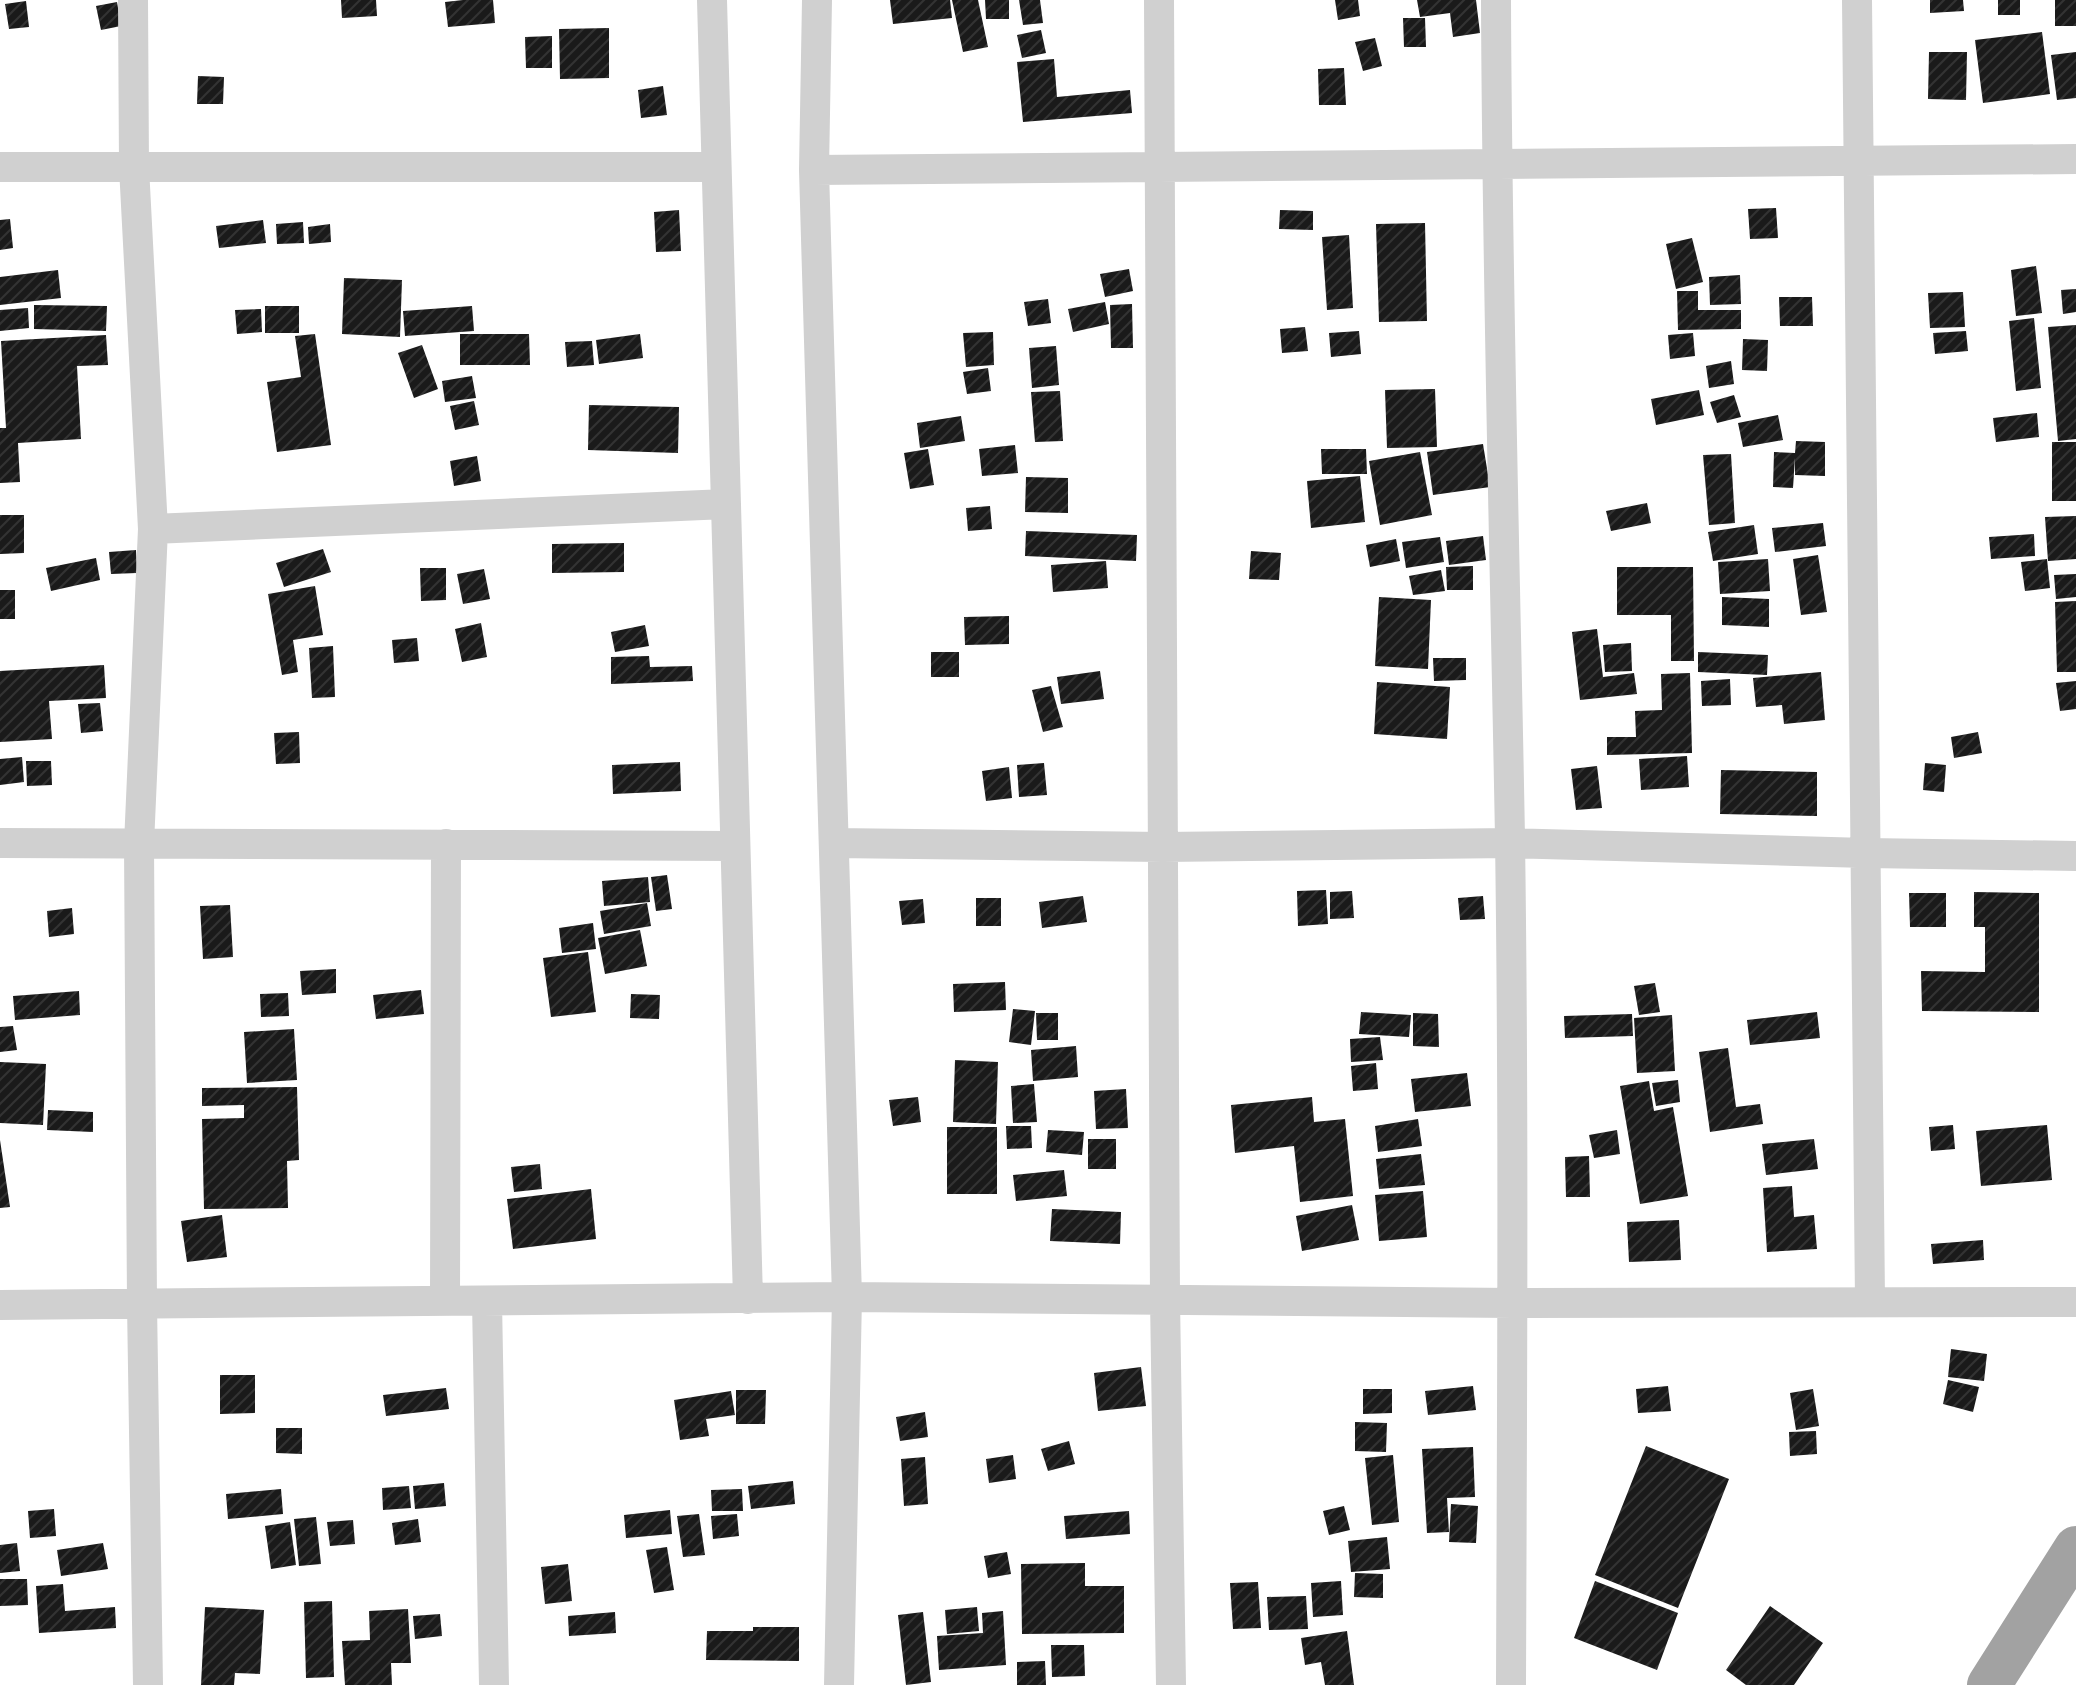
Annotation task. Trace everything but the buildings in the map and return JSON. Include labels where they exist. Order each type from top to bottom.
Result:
[{"type":"highway","points":[[1989,1685],[2076,1548]]},
{"type":"street","points":[[133,0],[134,167],[153,529],[139,844],[148,1685]]},
{"type":"street","points":[[712,0],[748,1299]]},
{"type":"street","points":[[817,0],[814,170],[847,1297],[839,1685]]},
{"type":"street","points":[[1159,0],[1165,1299],[1171,1685]]},
{"type":"street","points":[[1496,0],[1510,843],[1513,1303],[1511,1685]]},
{"type":"street","points":[[1857,0],[1870,1301]]},
{"type":"street","points":[[814,170],[2076,159]]},
{"type":"street","points":[[0,167],[715,167]]},
{"type":"street","points":[[153,529],[726,504]]},
{"type":"street","points":[[0,843],[734,846]]},
{"type":"street","points":[[834,843],[1163,847],[1510,843],[2076,856]]},
{"type":"street","points":[[445,1301],[446,844]]},
{"type":"street","points":[[0,1305],[847,1297],[1513,1303],[2076,1302]]},
{"type":"street","points":[[487,1301],[494,1685]]}]
